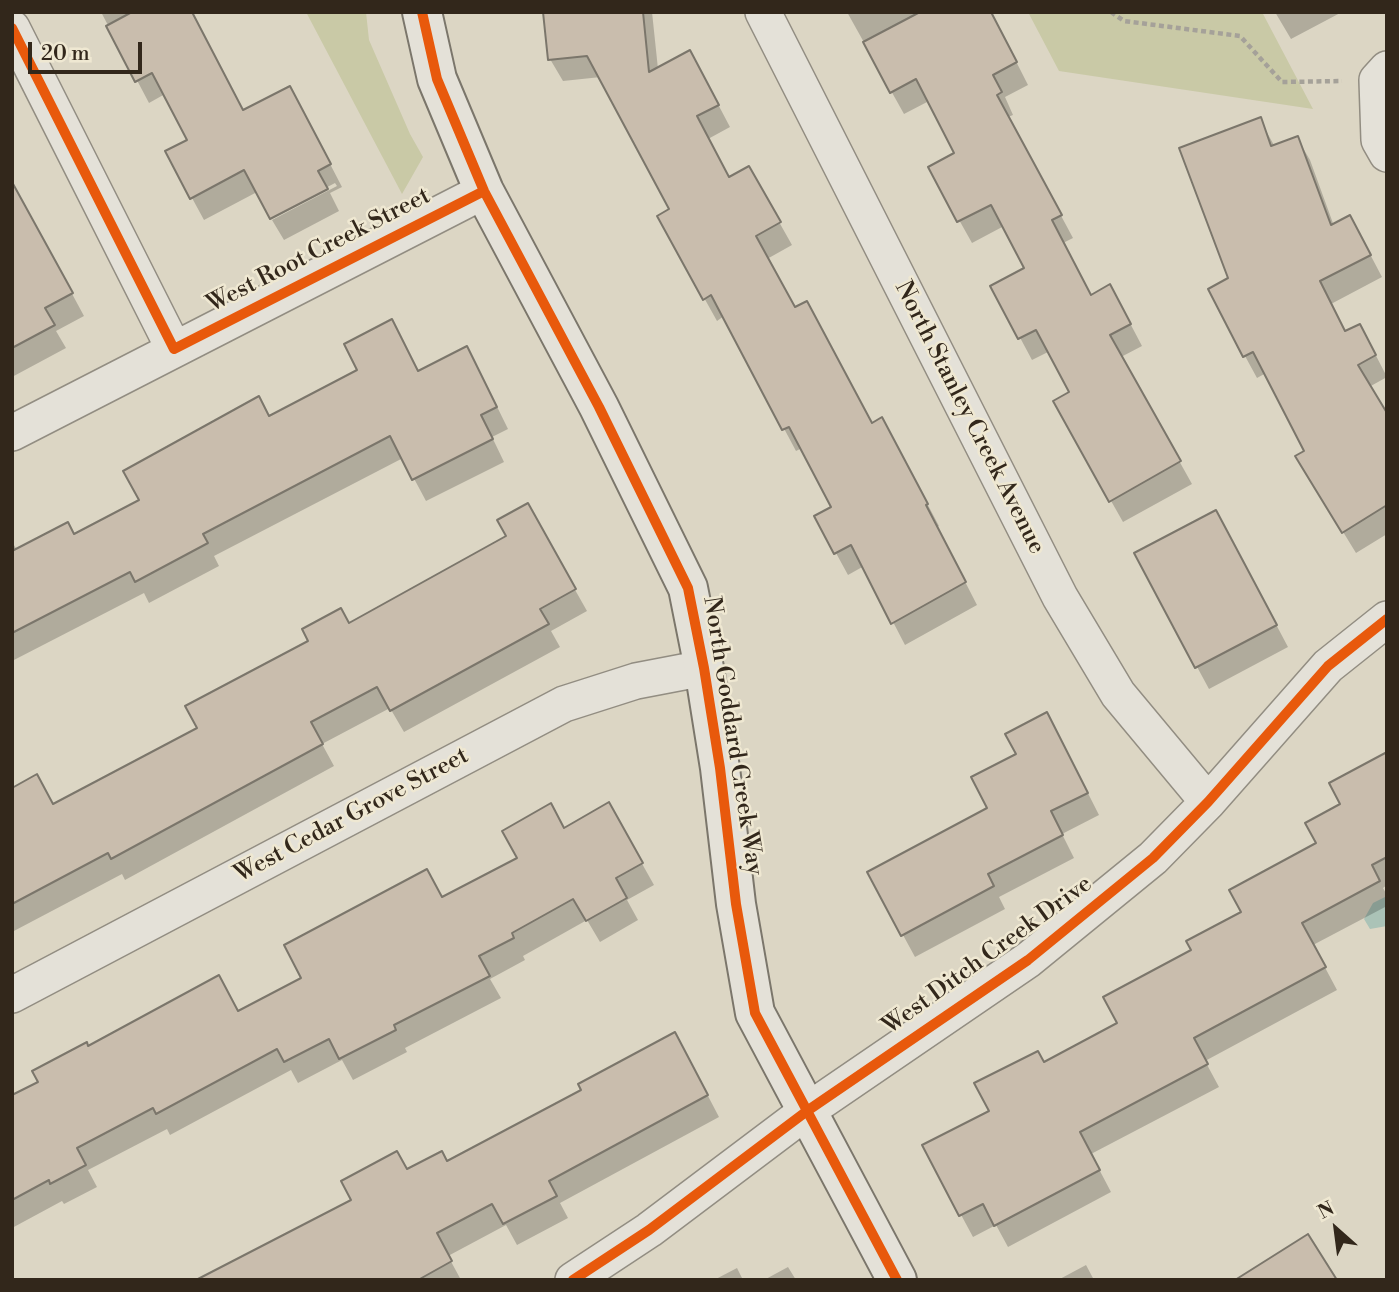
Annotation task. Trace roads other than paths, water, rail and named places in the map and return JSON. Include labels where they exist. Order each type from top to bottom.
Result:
[{"type":"street","name":"North Goddard Creek Way","points":[[422,12],[437,79],[484,191],[599,407],[688,588],[720,768],[736,904],[755,1013],[897,1280]]},
{"type":"street","name":"North Stanley Creek Avenue","points":[[763,12],[1060,597],[1118,694],[1208,803]]},
{"type":"street","points":[[12,28],[174,349]]},
{"type":"street","points":[[1382,75],[1379,140],[1387,154]]},
{"type":"street","name":"West Root Creek Street","points":[[12,433],[484,191]]},
{"type":"street","name":"West Ditch Creek Drive","points":[[573,1280],[649,1230],[807,1111],[1028,960],[1153,858],[1208,803],[1328,666],[1387,619]]},
{"type":"street","name":"West Cedar Grove Street","points":[[12,995],[564,704],[636,681],[704,668]]}]
